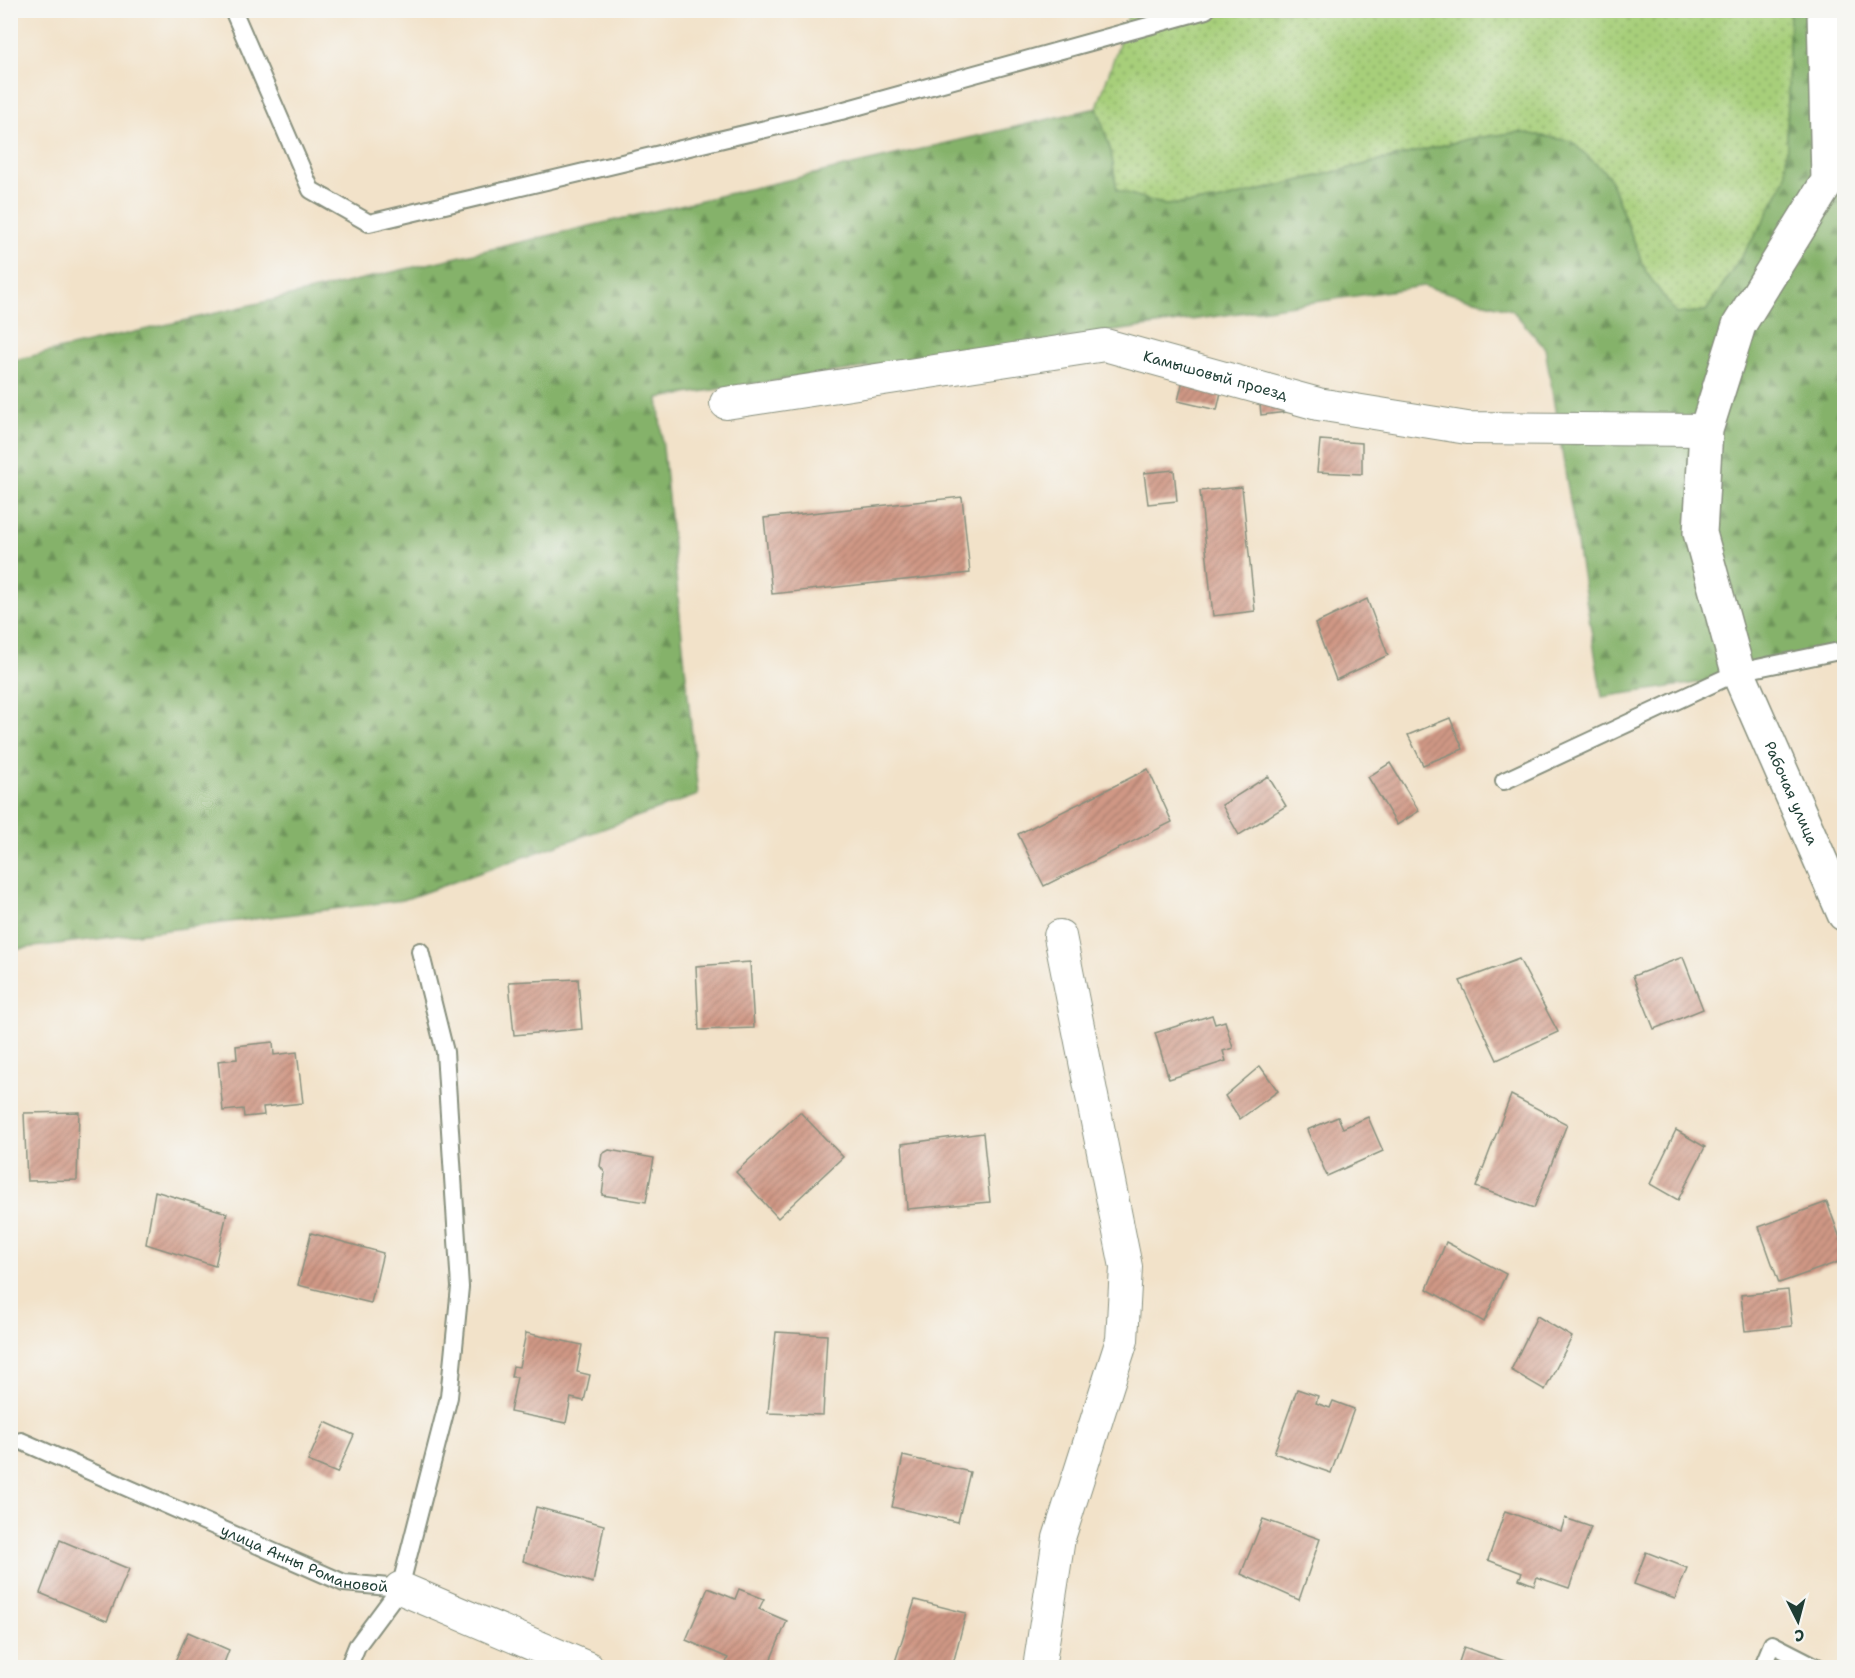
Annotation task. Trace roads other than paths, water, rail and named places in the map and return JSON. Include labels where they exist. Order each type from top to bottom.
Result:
[{"type":"street","points":[[1824,10],[1836,184]]},
{"type":"street","name":"Рабочая улица","points":[[1836,184],[1739,325],[1706,430],[1700,533],[1738,672],[1845,914]]},
{"type":"street","name":"Камышовый проезд","points":[[726,403],[1105,345],[1318,404],[1467,428],[1706,430]]},
{"type":"street","points":[[1039,1668],[1059,1538],[1122,1340],[1126,1267],[1060,936]]},
{"type":"street","name":"улица Анны Романовой","points":[[400,1588],[588,1668]]},
{"type":"lane","points":[[233,10],[311,190],[369,223],[841,111],[1206,10]]},
{"type":"lane","points":[[1504,782],[1738,672],[1845,650]]},
{"type":"lane","points":[[348,1668],[357,1646],[400,1588],[449,1397],[460,1287],[445,1052],[420,951]]},
{"type":"lane","name":"улица Анны Романовой","points":[[21,1441],[344,1583],[400,1588]]},
{"type":"lane","points":[[1762,1668],[1772,1644],[1819,1668]]}]
